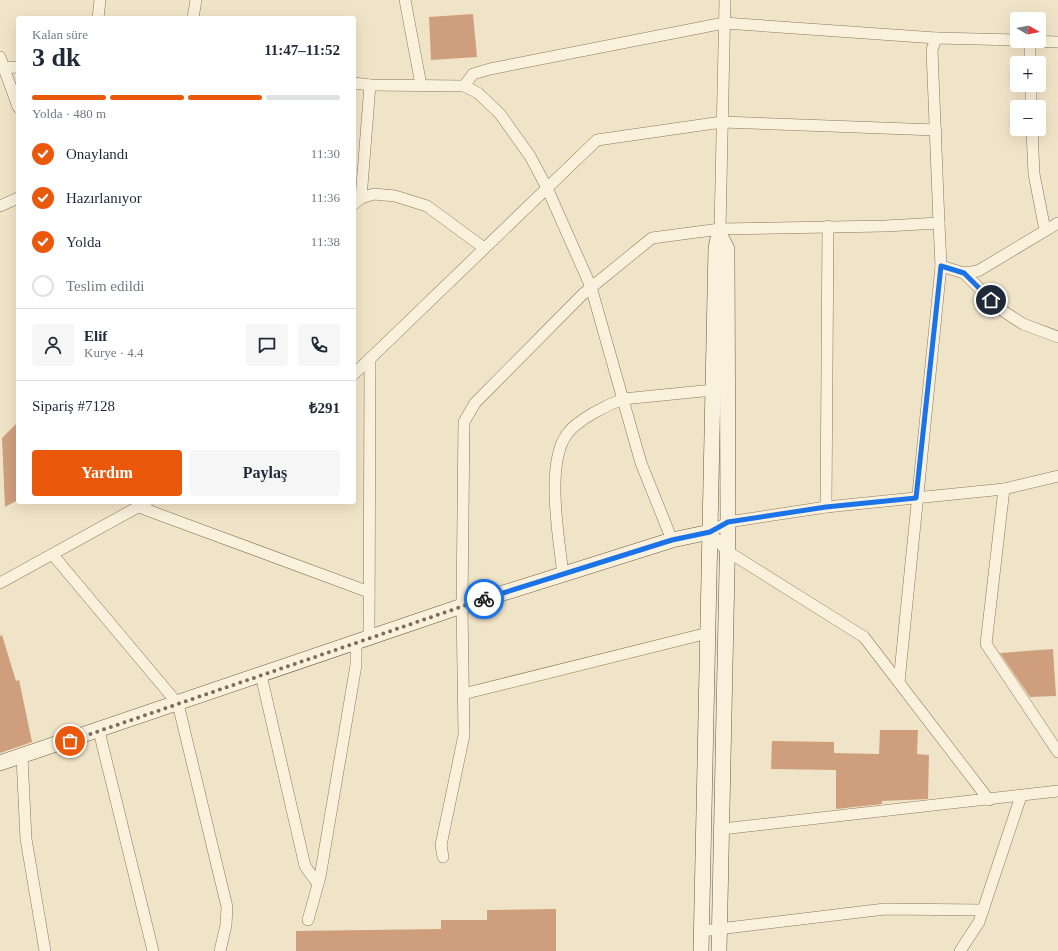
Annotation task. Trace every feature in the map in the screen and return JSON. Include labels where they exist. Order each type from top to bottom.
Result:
[{"type":"street","points":[[98,16],[100,0]]},
{"type":"street","points":[[193,16],[196,0]]},
{"type":"street","points":[[406,0],[421,85]]},
{"type":"street","points":[[701,951],[716,248],[720,232],[725,0]]},
{"type":"street","points":[[464,86],[473,74],[490,69],[724,23],[936,38],[1010,40]]},
{"type":"street","points":[[899,682],[916,498],[941,266],[932,50],[936,38]]},
{"type":"street","points":[[1046,42],[1058,42]]},
{"type":"street","points":[[1,64],[16,67]]},
{"type":"street","points":[[1,64],[16,102]]},
{"type":"street","points":[[356,83],[370,85],[464,86],[478,93],[500,114],[530,156],[547,188],[591,287],[641,463],[672,540]]},
{"type":"street","points":[[370,85],[356,199],[374,194],[395,196],[427,206],[484,248]]},
{"type":"street","points":[[356,372],[597,140],[722,122],[936,130]]},
{"type":"street","points":[[1032,136],[1034,174],[1045,230]]},
{"type":"street","points":[[0,206],[16,199]]},
{"type":"street","points":[[443,857],[441,845],[464,735],[462,606],[464,422],[475,403],[591,287],[652,238],[720,232],[828,226],[885,226],[939,223]]},
{"type":"street","points":[[941,266],[964,273],[978,271],[1058,223]]},
{"type":"street","points":[[826,507],[828,226]]},
{"type":"street","points":[[719,951],[728,522],[728,249],[720,232]]},
{"type":"street","points":[[964,273],[1000,309],[1023,324],[1058,337]]},
{"type":"street","points":[[308,920],[318,884],[356,665],[362,640],[369,592],[370,359]]},
{"type":"street","points":[[563,574],[555,498],[555,480],[561,445],[566,434],[575,425],[611,403],[623,399],[713,390]]},
{"type":"street","points":[[0,763],[99,731],[462,606],[672,540],[710,532],[728,522],[826,507],[1004,489],[1058,476]]},
{"type":"street","points":[[1004,489],[986,644],[1058,752]]},
{"type":"street","points":[[0,583],[143,504],[369,592]]},
{"type":"street","points":[[710,532],[727,551],[864,637],[989,800]]},
{"type":"street","points":[[53,555],[178,704],[227,907],[226,930],[220,951]]},
{"type":"street","points":[[463,694],[708,633]]},
{"type":"street","points":[[262,675],[305,866],[318,884]]},
{"type":"street","points":[[99,731],[153,951]]},
{"type":"street","points":[[22,757],[26,839],[46,951]]},
{"type":"street","points":[[704,831],[1058,791]]},
{"type":"street","points":[[960,951],[979,922],[1020,796]]},
{"type":"street","points":[[702,931],[885,909],[983,910]]},
{"type":"building","points":[[473,14],[477,57],[431,60],[429,17]]},
{"type":"building","points":[[16,424],[16,501],[5,507],[2,438]]},
{"type":"building","points":[[2,635],[16,681],[19,680],[32,742],[0,753],[0,636]]},
{"type":"building","points":[[1053,649],[1056,696],[1030,697],[1000,653]]},
{"type":"building","points":[[880,730],[918,730],[917,754],[929,755],[928,799],[882,801],[882,804],[836,809],[836,770],[771,769],[772,741],[834,742],[834,753],[879,754]]},
{"type":"building","points":[[556,909],[556,951],[296,951],[296,931],[441,929],[441,920],[487,920],[487,910]]},
{"type":"way so far","points":[[70,741],[484,599]]},
{"type":"route","points":[[484,599],[672,540],[710,532],[728,522],[826,507],[916,498],[941,266],[964,273],[991,300]]}]
